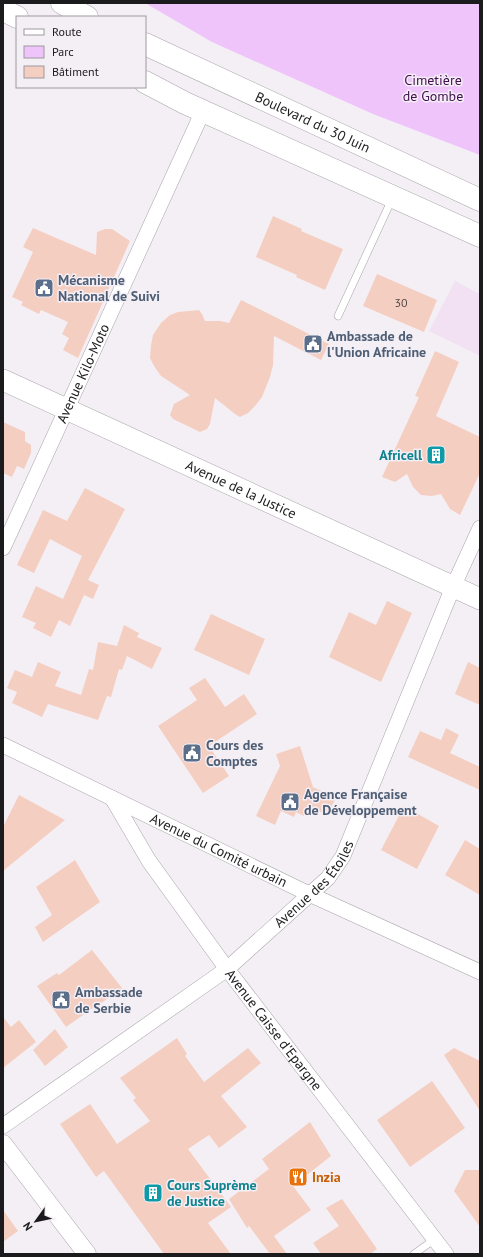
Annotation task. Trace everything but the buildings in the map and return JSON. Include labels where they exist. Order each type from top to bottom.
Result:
[{"type":"main road","points":[[62,3],[85,16]]},
{"type":"main road","points":[[3,10],[16,16]]},
{"type":"main road","name":"Boulevard du 30 Juin","points":[[146,44],[480,200]]},
{"type":"main road","points":[[146,82],[203,111],[480,236]]},
{"type":"main road","name":"Avenue de la Justice","points":[[3,380],[480,599]]},
{"type":"street","name":"Avenue Kilo-Moto","points":[[3,548],[68,409],[203,111]]},
{"type":"street","name":"Avenue des Étoiles","points":[[3,1126],[227,969],[328,878],[343,856],[453,587],[480,528]]},
{"type":"street","name":"Avenue du Comité urbain","points":[[3,745],[310,894],[480,972]]},
{"type":"street","name":"Avenue Caisse d'Epargne","points":[[112,798],[149,860],[227,969],[446,1254]]},
{"type":"street","points":[[3,1144],[87,1254]]},
{"type":"lane","points":[[338,316],[393,197]]},
{"type":"lane","points":[[414,1254],[435,1239]]},
{"type":"shaded area","points":[[455,281],[480,294],[480,356],[429,331]]},
{"type":"green space","name":"Cimetière de Gombe","points":[[145,3],[480,3],[480,155],[373,114],[212,42]]},
{"type":"place","name":"Mécanisme National de Suivi","points":[[44,288]]},
{"type":"place","name":"Ambassade de l'Union Africaine","points":[[313,344]]},
{"type":"place","name":"Africell","points":[[436,455]]},
{"type":"place","name":"Cours des Comptes","points":[[192,753]]},
{"type":"place","name":"Agence Française de Développement","points":[[290,802]]},
{"type":"place","name":"Ambassade de Serbie","points":[[61,1000]]},
{"type":"place","name":"Inzia","points":[[298,1177]]},
{"type":"place","name":"Cours Suprème de Justice","points":[[153,1193]]}]
